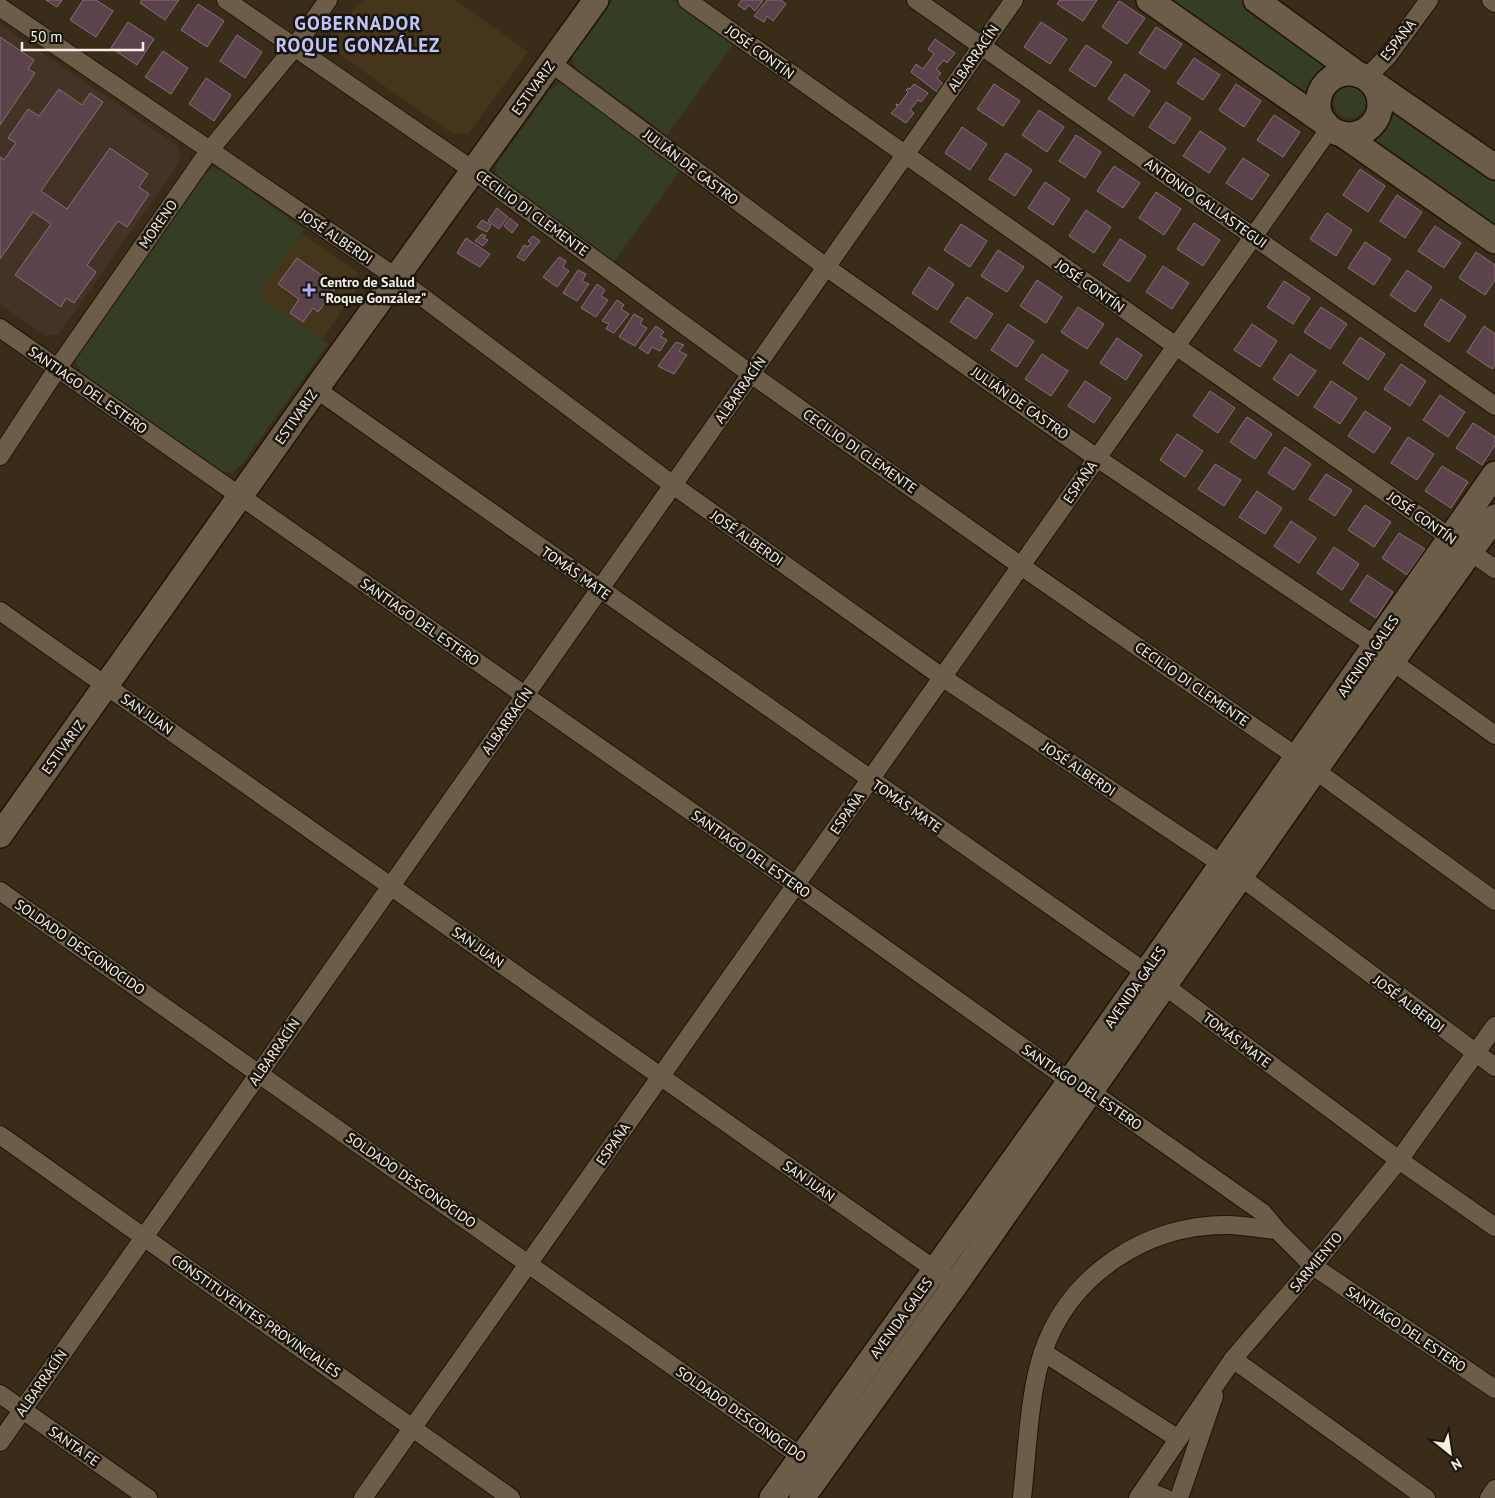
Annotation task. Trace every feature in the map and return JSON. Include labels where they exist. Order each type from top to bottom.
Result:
[{"type":"street","name":"CECILIO DI CLEMENTE","points":[[226,0],[474,171],[751,374],[1021,566],[1306,763],[1495,901]]},
{"type":"street","name":"MORENO","points":[[0,456],[57,369],[209,151],[294,48],[328,0]]},
{"type":"street","name":"ESTIVARIZ","points":[[0,835],[596,0]]},
{"type":"street","name":"JOSÉ CONTÍN","points":[[688,0],[905,155],[1495,569]]},
{"type":"street","name":"ANTONIO GALLASTEGUI","points":[[916,0],[1495,406]]},
{"type":"street","name":"ALBARRACÍN","points":[[0,1442],[1014,0]]},
{"type":"street","points":[[1149,0],[1495,241]]},
{"type":"street","points":[[1256,0],[1495,167]]},
{"type":"street","name":"ESPAÑA","points":[[1364,77],[1388,56],[1429,0]]},
{"type":"street","points":[[1491,0],[1495,3]]},
{"type":"street","name":"JOSÉ ALBERDI","points":[[0,7],[396,278],[673,485],[942,677],[1231,871],[1495,1067]]},
{"type":"street","name":"JULIÁN DE CASTRO","points":[[551,63],[826,267],[1098,458],[1384,654],[1495,735]]},
{"type":"street","points":[[1340,75],[1364,77],[1379,96],[1380,107],[1377,117],[1371,126],[1363,132],[1333,128],[1318,105],[1324,86],[1340,75]]},
{"type":"street","name":"ESPAÑA","points":[[363,1498],[1176,346],[1333,128]]},
{"type":"street","name":"SANTIAGO DEL ESTERO","points":[[0,328],[1262,1212],[1313,1266],[1495,1389]]},
{"type":"street","name":"TOMÁS MATE","points":[[316,390],[1165,986],[1399,1160],[1495,1227]]},
{"type":"street","name":"AVENIDA GALES","points":[[772,1498],[935,1270],[1080,1086],[1165,986],[1231,871],[1461,545],[1495,474]]},
{"type":"street","name":"AVENIDA GALES","points":[[1461,545],[1495,517]]},
{"type":"street","name":"SAN JUAN","points":[[0,611],[956,1284]]},
{"type":"street","name":"AVENIDA GALES","points":[[802,1498],[956,1284],[1080,1086],[1144,973],[1231,871]]},
{"type":"street","name":"SOLDADO DESCONOCIDO","points":[[0,890],[821,1470]]},
{"type":"street","name":"SARMIENTO","points":[[1141,1494],[1177,1438],[1233,1359],[1313,1266],[1399,1160],[1495,1026]]},
{"type":"street","name":"CONSTITUYENTES PROVINCIALES","points":[[0,1134],[511,1498]]},
{"type":"street","points":[[1022,1498],[1036,1380],[1043,1352],[1057,1320],[1101,1267],[1130,1248],[1199,1227],[1228,1225],[1277,1230]]},
{"type":"street","points":[[1043,1352],[1177,1438]]},
{"type":"street","points":[[1233,1359],[1426,1498]]},
{"type":"street","points":[[1179,1498],[1221,1376]]},
{"type":"street","name":"SANTA FE","points":[[0,1394],[148,1498]]},
{"type":"street","points":[[1489,1498],[1495,1489]]},
{"type":"street","points":[[1141,1494],[1164,1498]]},
{"type":"shaded area","points":[[363,0],[455,0],[528,52],[469,133],[453,134],[323,43]]},
{"type":"shaded area","points":[[0,24],[178,146],[181,160],[59,334],[46,336],[0,304]]},
{"type":"shaded area","name":"Centro de Salud \"Roque González\"","points":[[301,233],[357,272],[360,285],[322,340],[258,294]]},
{"type":"green space","points":[[613,0],[674,0],[734,43],[667,135],[577,69],[573,63],[573,55]]},
{"type":"green space","points":[[1168,0],[1241,0],[1336,66],[1319,81],[1312,100]]},
{"type":"green space","points":[[558,84],[567,86],[682,168],[613,263],[502,183],[496,175],[496,165],[550,90]]},
{"type":"green space","points":[[1350,86],[1361,91],[1366,102],[1361,113],[1350,118],[1339,113],[1334,102],[1339,91]]},
{"type":"green space","points":[[1389,103],[1495,178],[1495,229],[1366,138],[1382,125]]},
{"type":"green space","points":[[214,168],[222,171],[304,229],[258,294],[328,344],[242,464],[232,473],[219,471],[82,373],[76,364],[77,354],[206,173]]},
{"type":"building","points":[[46,0],[62,0],[57,7]]},
{"type":"building","points":[[83,0],[96,0],[113,11],[96,37],[70,20]]},
{"type":"building","points":[[142,0],[179,0],[165,20],[140,3]]},
{"type":"building","points":[[742,0],[763,0],[755,11],[749,5],[745,10],[738,5]]},
{"type":"building","points":[[767,0],[781,0],[786,4],[773,21],[767,16],[764,22],[754,16]]},
{"type":"building","points":[[1060,0],[1097,0],[1083,21],[1057,4]]},
{"type":"building","points":[[1119,1],[1145,18],[1127,44],[1102,27]]},
{"type":"building","points":[[198,4],[224,21],[207,47],[181,30]]},
{"type":"building","points":[[128,22],[154,39],[137,65],[111,48]]},
{"type":"building","points":[[1041,22],[1067,39],[1050,64],[1024,47]]},
{"type":"building","points":[[1156,27],[1182,44],[1165,69],[1139,53]]},
{"type":"building","points":[[237,35],[262,52],[245,78],[220,61]]},
{"type":"building","points":[[0,37],[34,60],[28,69],[35,73],[0,125]]},
{"type":"building","points":[[935,39],[955,53],[947,63],[944,60],[936,69],[941,73],[937,78],[944,85],[937,92],[911,72],[916,64],[923,69],[934,54],[928,49]]},
{"type":"building","points":[[1086,45],[1112,62],[1095,87],[1069,70]]},
{"type":"building","points":[[163,51],[188,68],[171,94],[145,77]]},
{"type":"building","points":[[1194,58],[1220,75],[1203,100],[1177,83]]},
{"type":"building","points":[[1125,74],[1150,91],[1133,116],[1108,99]]},
{"type":"building","points":[[206,78],[231,95],[214,121],[189,104]]},
{"type":"building","points":[[914,84],[928,93],[921,102],[918,100],[910,110],[914,113],[906,123],[891,113],[897,107],[896,104],[899,105],[908,92],[906,90],[910,89]]},
{"type":"building","points":[[994,84],[1020,101],[1003,126],[977,109]]},
{"type":"building","points":[[1236,84],[1261,101],[1244,127],[1219,110]]},
{"type":"building","points":[[59,89],[82,105],[90,93],[103,102],[41,191],[67,209],[110,148],[148,174],[139,187],[149,194],[127,227],[118,221],[87,265],[96,272],[74,303],[66,298],[61,307],[15,275],[51,224],[33,212],[0,259],[0,157],[4,160],[16,143],[8,138],[28,109],[39,116]]},
{"type":"building","points":[[1166,102],[1191,118],[1174,144],[1149,127]]},
{"type":"building","points":[[1039,110],[1064,127],[1047,152],[1022,135]]},
{"type":"building","points":[[1274,115],[1300,132],[1283,157],[1257,140]]},
{"type":"building","points":[[962,127],[987,144],[970,170],[945,153]]},
{"type":"building","points":[[1200,131],[1226,148],[1209,173],[1183,156]]},
{"type":"building","points":[[1076,135],[1101,152],[1085,178],[1059,161]]},
{"type":"building","points":[[1006,153],[1032,170],[1015,196],[989,179]]},
{"type":"building","points":[[1243,158],[1269,175],[1252,200],[1226,183]]},
{"type":"building","points":[[1114,166],[1140,183],[1123,208],[1097,191]]},
{"type":"building","points":[[1360,169],[1385,186],[1368,212],[1343,195]]},
{"type":"building","points":[[1045,182],[1070,199],[1053,225],[1028,208]]},
{"type":"building","points":[[1156,192],[1181,209],[1164,235],[1139,218]]},
{"type":"building","points":[[1397,195],[1422,212],[1405,238],[1380,221]]},
{"type":"building","points":[[497,208],[508,217],[499,229],[488,221]]},
{"type":"building","points":[[1086,210],[1111,227],[1094,253],[1069,236]]},
{"type":"building","points":[[1327,213],[1352,230],[1336,256],[1310,239]]},
{"type":"building","points":[[510,218],[518,225],[512,233],[504,226]]},
{"type":"building","points":[[482,220],[491,225],[487,232],[477,227]]},
{"type":"building","points":[[1194,223],[1220,240],[1203,266],[1177,249]]},
{"type":"building","points":[[961,224],[987,241],[970,267],[944,250]]},
{"type":"building","points":[[1435,226],[1461,243],[1444,268],[1418,251]]},
{"type":"building","points":[[482,234],[486,236],[483,238],[488,240],[483,246],[475,241]]},
{"type":"building","points":[[533,236],[540,241],[524,261],[517,257],[524,245],[528,247],[531,243],[528,241]]},
{"type":"building","points":[[466,238],[490,254],[480,267],[457,253]]},
{"type":"building","points":[[1120,239],[1146,256],[1129,282],[1103,265]]},
{"type":"building","points":[[1365,242],[1391,259],[1374,285],[1348,268]]},
{"type":"building","points":[[998,250],[1024,267],[1007,292],[981,276]]},
{"type":"building","points":[[1476,252],[1495,265],[1495,280],[1485,295],[1459,278]]},
{"type":"building","points":[[559,257],[566,261],[563,267],[569,271],[557,287],[543,277]]},
{"type":"building","name":"Centro de Salud \"Roque González\"","points":[[297,258],[337,286],[318,312],[313,308],[303,322],[290,313],[299,299],[278,284]]},
{"type":"building","points":[[1163,266],[1189,283],[1172,309],[1146,292]]},
{"type":"building","points":[[929,267],[954,284],[937,310],[912,293]]},
{"type":"building","points":[[578,270],[586,274],[582,281],[589,284],[577,301],[563,293]]},
{"type":"building","points":[[1407,270],[1432,287],[1415,312],[1390,295]]},
{"type":"building","points":[[1037,280],[1062,297],[1046,323],[1020,306]]},
{"type":"building","points":[[1284,281],[1310,298],[1293,324],[1267,307]]},
{"type":"building","points":[[597,284],[605,290],[601,296],[608,300],[596,317],[581,308]]},
{"type":"building","points":[[967,297],[993,314],[976,339],[950,322]]},
{"type":"building","points":[[1441,299],[1466,316],[1449,342],[1424,325]]},
{"type":"building","points":[[617,300],[624,305],[621,309],[629,314],[614,333],[606,329],[609,324],[602,321]]},
{"type":"building","points":[[1078,307],[1104,324],[1087,349],[1061,332]]},
{"type":"building","points":[[1321,307],[1347,324],[1330,349],[1304,332]]},
{"type":"building","points":[[634,314],[643,319],[640,324],[647,328],[635,346],[619,337]]},
{"type":"building","points":[[1008,324],[1034,341],[1017,367],[991,350]]},
{"type":"building","points":[[1252,324],[1277,341],[1260,367],[1234,350]]},
{"type":"building","points":[[656,326],[664,332],[660,336],[667,340],[660,351],[652,347],[648,354],[639,348]]},
{"type":"building","points":[[1484,326],[1495,334],[1495,365],[1492,369],[1467,352]]},
{"type":"building","points":[[1360,337],[1385,354],[1368,380],[1343,363]]},
{"type":"building","points":[[1117,338],[1142,355],[1126,380],[1100,363]]},
{"type":"building","points":[[676,342],[684,345],[679,351],[687,355],[674,374],[658,366]]},
{"type":"building","points":[[1042,354],[1068,371],[1051,396],[1025,379]]},
{"type":"building","points":[[1290,354],[1316,371],[1298,396],[1273,379]]},
{"type":"building","points":[[1401,364],[1426,381],[1410,406],[1384,389]]},
{"type":"building","points":[[1085,381],[1111,398],[1094,423],[1068,406]]},
{"type":"building","points":[[1331,381],[1357,398],[1340,424],[1314,407]]},
{"type":"building","points":[[1210,391],[1235,408],[1218,433],[1193,416]]},
{"type":"building","points":[[1440,395],[1465,412],[1448,437],[1423,420]]},
{"type":"building","points":[[1365,411],[1391,428],[1374,453],[1348,436]]},
{"type":"building","points":[[1247,417],[1272,434],[1255,459],[1230,442]]},
{"type":"building","points":[[1473,423],[1495,437],[1495,445],[1482,465],[1456,448]]},
{"type":"building","points":[[1177,434],[1203,451],[1185,477],[1160,460]]},
{"type":"building","points":[[1408,437],[1434,454],[1417,480],[1391,463]]},
{"type":"building","points":[[1285,447],[1311,464],[1294,490],[1268,473]]},
{"type":"building","points":[[1215,464],[1241,480],[1224,506],[1198,489]]},
{"type":"building","points":[[1442,466],[1468,482],[1451,508],[1425,491]]},
{"type":"building","points":[[1326,474],[1352,490],[1335,516],[1309,499]]},
{"type":"building","points":[[1257,491],[1282,508],[1265,534],[1239,517]]},
{"type":"building","points":[[1365,505],[1391,522],[1374,547],[1348,530]]},
{"type":"building","points":[[1291,521],[1316,538],[1299,563],[1274,546]]},
{"type":"building","points":[[1399,533],[1425,549],[1407,575],[1382,558]]},
{"type":"building","points":[[1334,547],[1359,564],[1342,590],[1317,573]]},
{"type":"building","points":[[1367,575],[1393,592],[1376,618],[1350,601]]},
{"type":"place","name":"Centro de Salud \"Roque González\"","points":[[309,290]]},
{"type":"district","name":"GOBERNADOR ROQUE GONZÁLEZ","points":[[358,34]]}]
